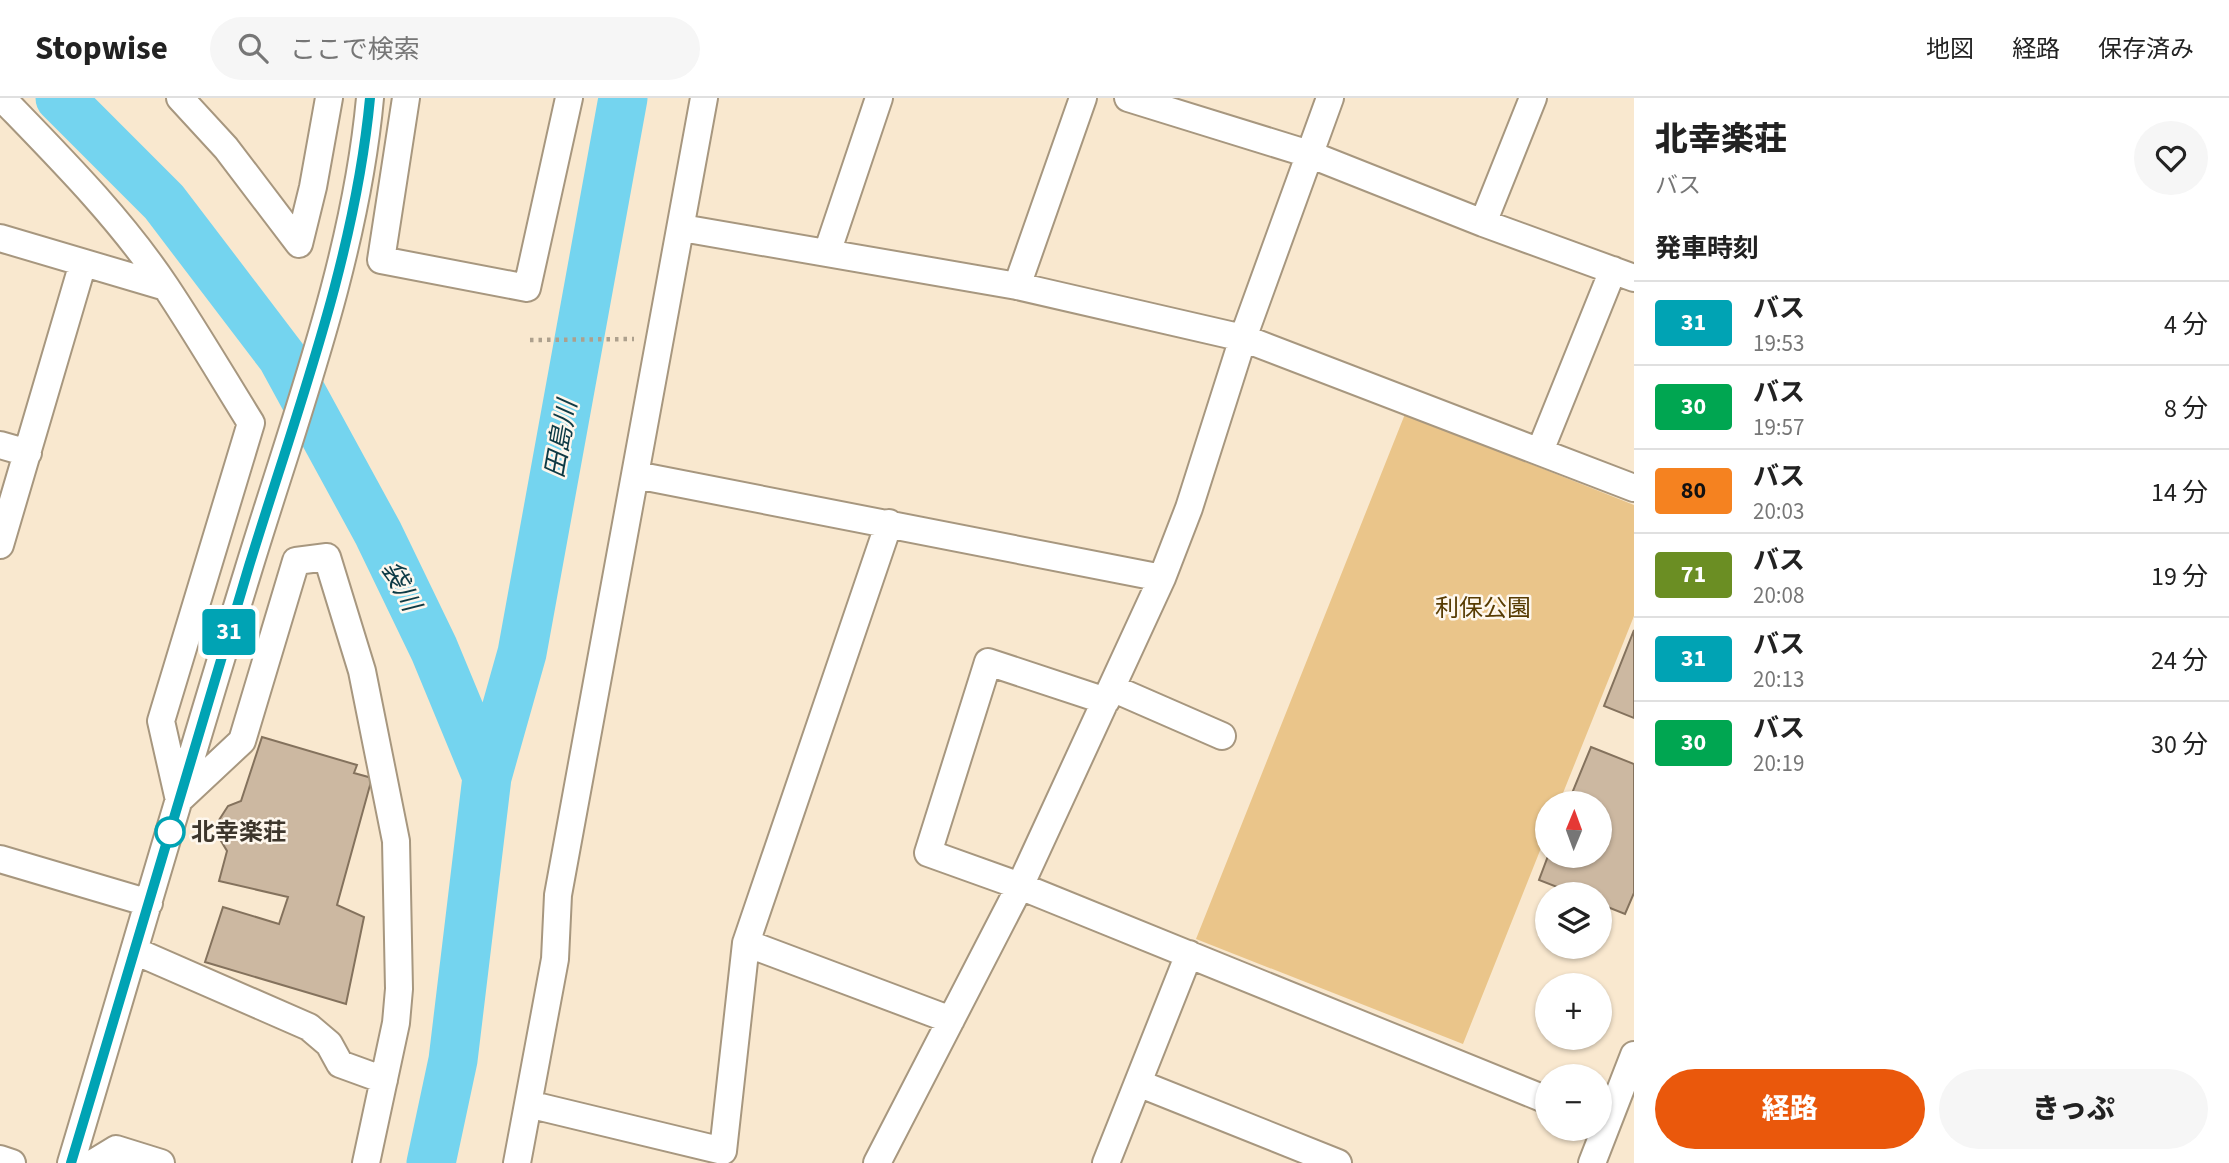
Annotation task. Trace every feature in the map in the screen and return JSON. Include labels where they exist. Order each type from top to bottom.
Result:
[{"type":"street","points":[[2,98],[100,201],[166,287],[251,423],[161,721],[179,801]]},
{"type":"street","points":[[180,98],[226,148],[299,244],[313,187],[328,98]]},
{"type":"street","points":[[71,1163],[323,327],[357,187],[370,98]]},
{"type":"street","points":[[406,98],[381,260],[527,288],[569,98]]},
{"type":"street","points":[[517,1163],[555,959],[558,895],[704,98]]},
{"type":"street","points":[[827,253],[879,98]]},
{"type":"street","points":[[1017,286],[1083,98]]},
{"type":"street","points":[[1128,98],[1309,154],[1483,223],[1623,274],[1540,451]]},
{"type":"street","points":[[877,1163],[1020,886],[1162,578],[1189,508],[1243,338],[1330,98]]},
{"type":"street","points":[[1483,223],[1533,98]]},
{"type":"street","points":[[682,229],[1017,286],[1243,338],[1634,488]]},
{"type":"street","points":[[0,238],[166,287]]},
{"type":"street","points":[[0,545],[83,263]]},
{"type":"street","points":[[0,445],[28,453]]},
{"type":"street","points":[[636,475],[1162,578]]},
{"type":"street","points":[[528,1104],[723,1151],[746,943],[889,523]]},
{"type":"street","points":[[179,801],[242,741],[296,561],[327,556],[362,671],[396,841],[399,989],[396,1023],[366,1163]]},
{"type":"street","points":[[1222,736],[1109,695],[988,662],[928,853],[1020,886],[1535,1095]]},
{"type":"street","points":[[0,859],[149,903]]},
{"type":"street","points":[[746,943],[951,1020]]},
{"type":"street","points":[[135,951],[309,1027],[329,1044],[340,1064],[384,1080]]},
{"type":"street","points":[[1106,1163],[1189,954]]},
{"type":"street","points":[[1612,1103],[1634,1055]]},
{"type":"street","points":[[1138,1083],[1338,1163]]},
{"type":"street","points":[[1592,1163],[1598,1141]]},
{"type":"street","points":[[93,1163],[116,1149],[161,1163]]},
{"type":"street","points":[[0,1159],[12,1163]]},
{"type":"path","points":[[530,340],[661,338]]},
{"type":"green space","name":"利保公園","points":[[1405,414],[1634,505],[1634,616],[1564,791],[1535,791],[1535,863],[1463,1044],[1196,939]]},
{"type":"building","points":[[1634,630],[1634,718],[1604,706]]},
{"type":"building","name":"北幸楽荘","points":[[262,737],[357,765],[354,773],[372,778],[337,905],[364,917],[346,1004],[205,962],[223,907],[279,924],[288,897],[219,881],[227,851],[218,836],[219,820],[228,806],[241,801]]},
{"type":"building","points":[[1591,747],[1634,764],[1634,893],[1625,914],[1612,909],[1612,882],[1539,880],[1544,868],[1612,868],[1612,791],[1573,791]]},
{"type":"waterway","name":"袋川","points":[[60,98],[164,202],[282,357],[378,533],[434,649],[487,777],[453,1060],[431,1163]]},
{"type":"waterway","name":"田島川","points":[[487,777],[522,653],[623,98]]},
{"type":"bus line","name":"31","points":[[71,1163],[199,729],[323,327],[357,187],[370,98]]},
{"type":"place","name":"北幸楽荘","points":[[170,832]]}]
